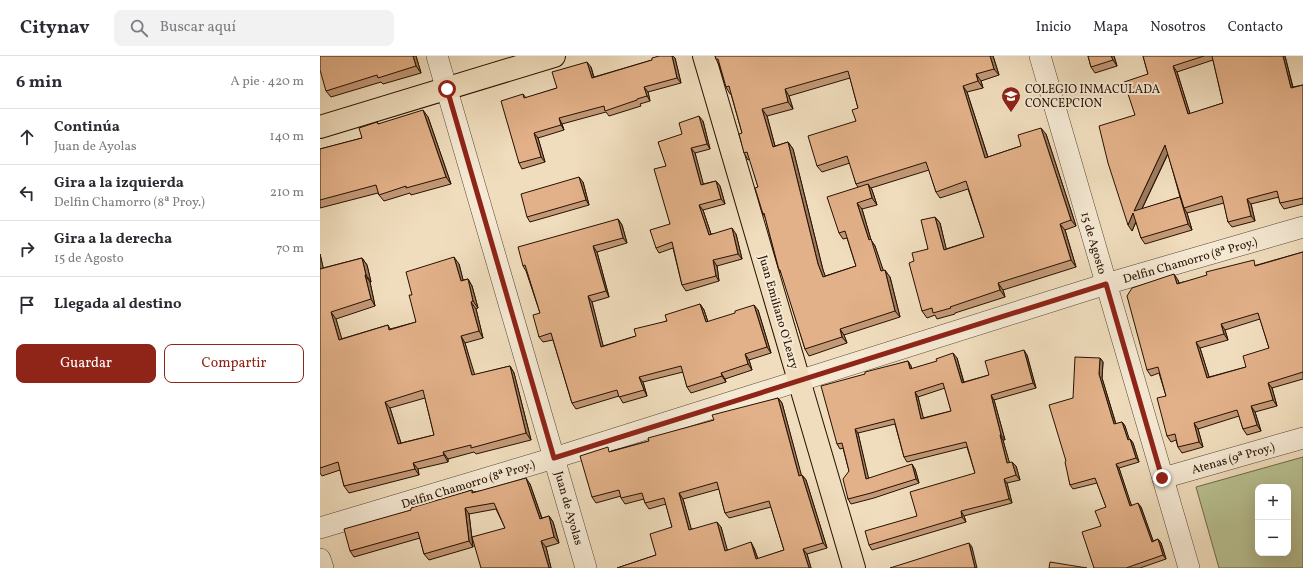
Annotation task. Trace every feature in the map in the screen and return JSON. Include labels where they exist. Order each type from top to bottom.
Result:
[{"type":"main road","points":[[320,127],[554,56]]},
{"type":"main road","name":"Juan Emiliano O'Leary","points":[[704,56],[854,568]]},
{"type":"street","name":"Juan de Ayolas","points":[[437,56],[586,568]]},
{"type":"street","name":"15 de Agosto","points":[[1040,56],[1189,568]]},
{"type":"street","name":"Delfin Chamorro (8ª Proy.)","points":[[320,528],[554,458],[1106,284],[1303,226]]},
{"type":"street","name":"Atenas (9ª Proy.)","points":[[1162,478],[1303,438]]},
{"type":"street","points":[[320,559],[323,568]]},
{"type":"green space","points":[[1303,457],[1303,568],[1219,568],[1196,487]]},
{"type":"building","points":[[320,56],[413,56],[416,66],[378,78],[377,75],[326,91],[320,70]]},
{"type":"building","points":[[659,56],[672,56],[677,78],[644,87],[647,96],[605,111],[604,106],[559,118],[561,125],[534,133],[541,157],[519,163],[501,101],[523,94],[524,98],[557,88],[552,72],[587,62],[592,78],[652,60],[652,58]]},
{"type":"building","points":[[715,56],[990,56],[994,69],[976,74],[978,81],[963,86],[985,158],[1021,146],[1018,135],[1041,128],[1071,220],[1060,224],[1071,260],[998,283],[1000,290],[950,307],[951,308],[933,313],[932,308],[922,311],[909,263],[914,261],[912,253],[928,249],[921,220],[935,217],[944,250],[984,237],[966,181],[936,192],[926,162],[856,184],[847,156],[817,166],[808,136],[856,121],[852,110],[858,108],[848,71],[785,89],[788,102],[762,109],[773,147],[788,142],[818,264],[823,277],[856,266],[845,231],[839,233],[827,197],[868,184],[872,198],[857,203],[869,240],[871,239],[881,271],[885,270],[895,311],[840,329],[842,337],[805,349],[779,270],[764,213],[763,214],[755,188],[758,187],[747,152],[744,153],[739,134],[742,133],[729,86],[726,87],[718,59],[716,59]]},
{"type":"building","points":[[1088,56],[1111,56],[1113,60],[1091,67]]},
{"type":"building","points":[[1143,56],[1204,56],[1173,66],[1188,114],[1223,103],[1212,56],[1283,56],[1291,88],[1303,85],[1303,198],[1280,203],[1277,191],[1247,199],[1251,216],[1228,222],[1222,196],[1184,208],[1165,145],[1134,211],[1180,197],[1188,224],[1141,238],[1133,213],[1128,225],[1108,163],[1099,126],[1135,115],[1124,82],[1148,74]]},
{"type":"building","points":[[423,110],[446,177],[406,188],[406,186],[379,195],[376,185],[320,200],[320,149],[362,138],[359,128],[377,122],[378,124]]},
{"type":"building","points":[[699,116],[707,144],[691,148],[701,185],[716,181],[721,199],[699,205],[709,235],[732,228],[738,254],[713,260],[716,276],[682,285],[672,242],[656,248],[650,230],[670,224],[654,169],[666,166],[658,142],[682,134],[679,123]]},
{"type":"building","points":[[579,177],[586,200],[527,217],[521,194]]},
{"type":"building","points":[[618,219],[623,238],[593,246],[606,291],[588,296],[601,347],[636,336],[634,329],[667,321],[665,315],[700,304],[706,322],[754,305],[767,347],[745,354],[748,364],[721,373],[722,376],[687,387],[681,366],[639,377],[644,390],[619,397],[617,390],[572,403],[551,333],[539,337],[533,315],[540,313],[525,265],[523,266],[518,247]]},
{"type":"building","points":[[1303,252],[1303,372],[1268,383],[1273,400],[1251,406],[1257,425],[1243,429],[1237,410],[1194,423],[1199,442],[1178,447],[1175,434],[1167,436],[1157,398],[1166,396],[1158,367],[1147,370],[1127,296],[1132,288],[1174,274],[1177,284],[1207,275],[1206,272],[1254,260],[1255,266]],"holes":[[[1258,313],[1269,348],[1243,356],[1246,367],[1207,378],[1196,342],[1224,334],[1221,324]]]},
{"type":"building","points":[[454,257],[461,281],[468,279],[473,301],[471,302],[479,331],[461,336],[472,375],[510,366],[526,433],[471,448],[471,445],[443,452],[444,455],[413,463],[415,469],[344,486],[338,462],[320,468],[320,269],[362,258],[371,299],[331,312],[339,340],[388,325],[389,330],[416,322],[409,295],[412,295],[406,272]],"holes":[[[423,390],[434,435],[398,444],[385,402]]]},
{"type":"building","points":[[1024,350],[1033,383],[991,395],[1007,463],[1012,462],[1016,475],[1004,479],[1009,499],[961,511],[962,517],[869,545],[865,531],[917,516],[910,492],[975,473],[966,442],[904,457],[894,419],[855,429],[866,479],[912,464],[916,479],[848,499],[843,479],[849,471],[842,443],[837,444],[821,386],[865,374],[865,372],[908,361],[910,369],[937,361],[936,359],[953,353],[962,383],[989,375],[985,361]],"holes":[[[943,383],[951,411],[921,419],[915,392]]]},
{"type":"building","points":[[1075,357],[1100,358],[1099,374],[1114,424],[1122,422],[1128,440],[1130,439],[1136,458],[1116,464],[1130,506],[1138,503],[1152,542],[1158,539],[1163,555],[1126,568],[1094,568],[1082,532],[1101,526],[1095,511],[1106,507],[1095,478],[1070,485],[1066,461],[1049,405],[1073,398]]},
{"type":"building","points":[[778,398],[799,476],[802,475],[823,543],[803,549],[809,568],[617,568],[656,555],[650,534],[672,527],[664,498],[645,503],[642,493],[621,498],[619,490],[592,497],[580,456],[608,447],[609,452],[649,441],[648,438],[714,420],[712,415]],"holes":[[[717,482],[725,513],[769,501],[784,550],[756,559],[751,542],[725,551],[717,522],[689,530],[679,493]]]},
{"type":"building","points":[[526,478],[540,519],[549,516],[554,537],[541,541],[549,568],[481,568],[472,537],[505,528],[494,503],[465,508],[469,541],[424,554],[418,532],[350,551],[344,529],[411,510],[411,508],[472,490],[472,493]]},
{"type":"building","points":[[969,543],[975,568],[890,568]]},
{"type":"building","points":[[1050,562],[1087,568],[1049,568]]},
{"type":"place","name":"COLEGIO INMACULADA CONCEPCION","points":[[1011,113]]},
{"type":"route","points":[[447,89],[554,458],[1106,284],[1162,478]]}]
